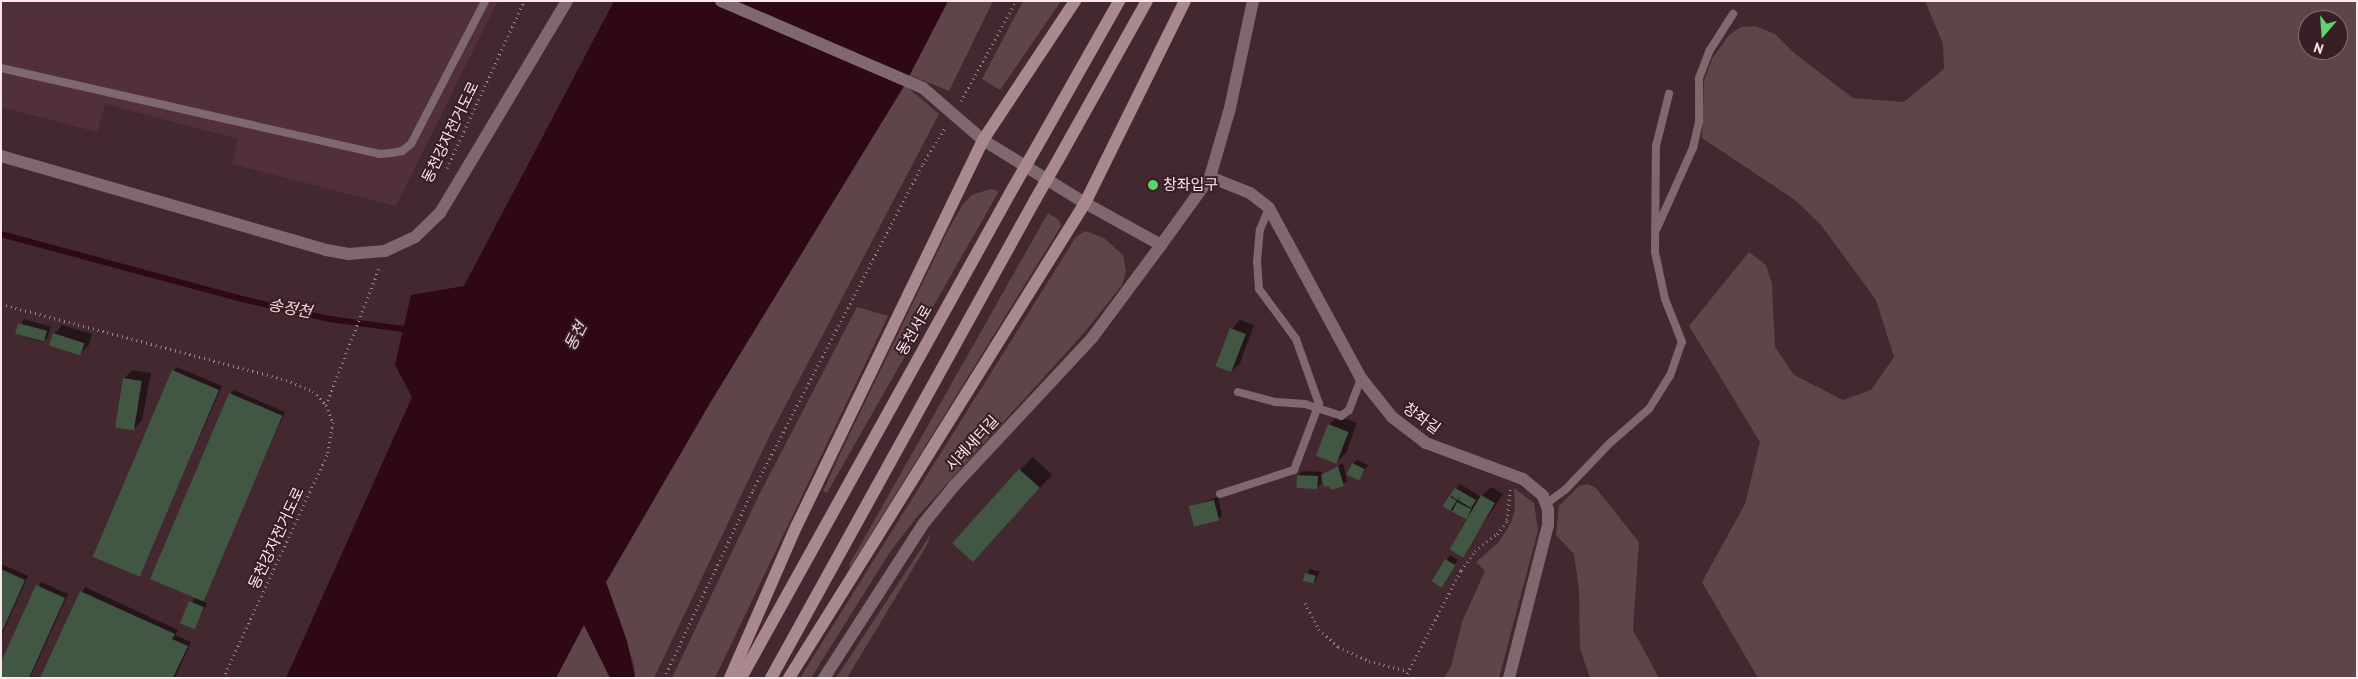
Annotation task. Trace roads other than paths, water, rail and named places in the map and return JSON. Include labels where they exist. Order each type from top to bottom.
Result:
[{"type":"main road","points":[[730,678],[797,525],[983,140],[1075,1]]},
{"type":"main road","name":"동천서로","points":[[741,678],[1119,1]]},
{"type":"main road","points":[[771,678],[1147,1]]},
{"type":"main road","points":[[788,678],[1085,203],[1185,1]]},
{"type":"street","points":[[1,156],[326,250],[383,257],[415,237],[440,213],[567,1]]},
{"type":"street","points":[[721,1],[908,80],[936,97],[983,140],[1085,203],[1161,244]]},
{"type":"street","points":[[1210,177],[1230,108],[1253,1]]},
{"type":"street","name":"창좌길","points":[[1210,177],[1250,194],[1269,208],[1361,378],[1392,417],[1426,443],[1512,474],[1532,484],[1547,503]]},
{"type":"street","name":"시례새터길","points":[[824,678],[924,523],[1092,338],[1210,177]]},
{"type":"street","points":[[1509,678],[1529,590],[1547,533],[1547,503]]},
{"type":"lane","points":[[1,68],[369,152],[391,153],[402,151],[412,144],[485,1]]},
{"type":"lane","points":[[1657,230],[1693,148],[1699,120],[1699,78],[1710,50],[1733,14]]},
{"type":"lane","points":[[1547,503],[1565,490],[1610,443],[1649,409],[1670,376],[1682,342],[1665,299],[1654,252],[1657,230],[1656,146],[1669,94]]},
{"type":"lane","points":[[1220,494],[1294,470],[1318,409],[1318,397],[1296,340],[1259,289],[1257,262],[1260,230],[1269,208]]},
{"type":"lane","points":[[1238,392],[1318,409],[1336,416],[1346,414],[1361,378]]},
{"type":"water","name":"동천","points":[[614,1],[948,1],[904,86],[710,403],[606,582],[627,641],[635,678],[610,678],[584,625],[556,678],[286,678],[412,397],[395,365],[411,295],[464,286]]},
{"type":"waterway","name":"송정천","points":[[1,234],[238,298],[330,319],[410,330]]},
{"type":"place","name":"창좌입구","points":[[1153,185]]}]
